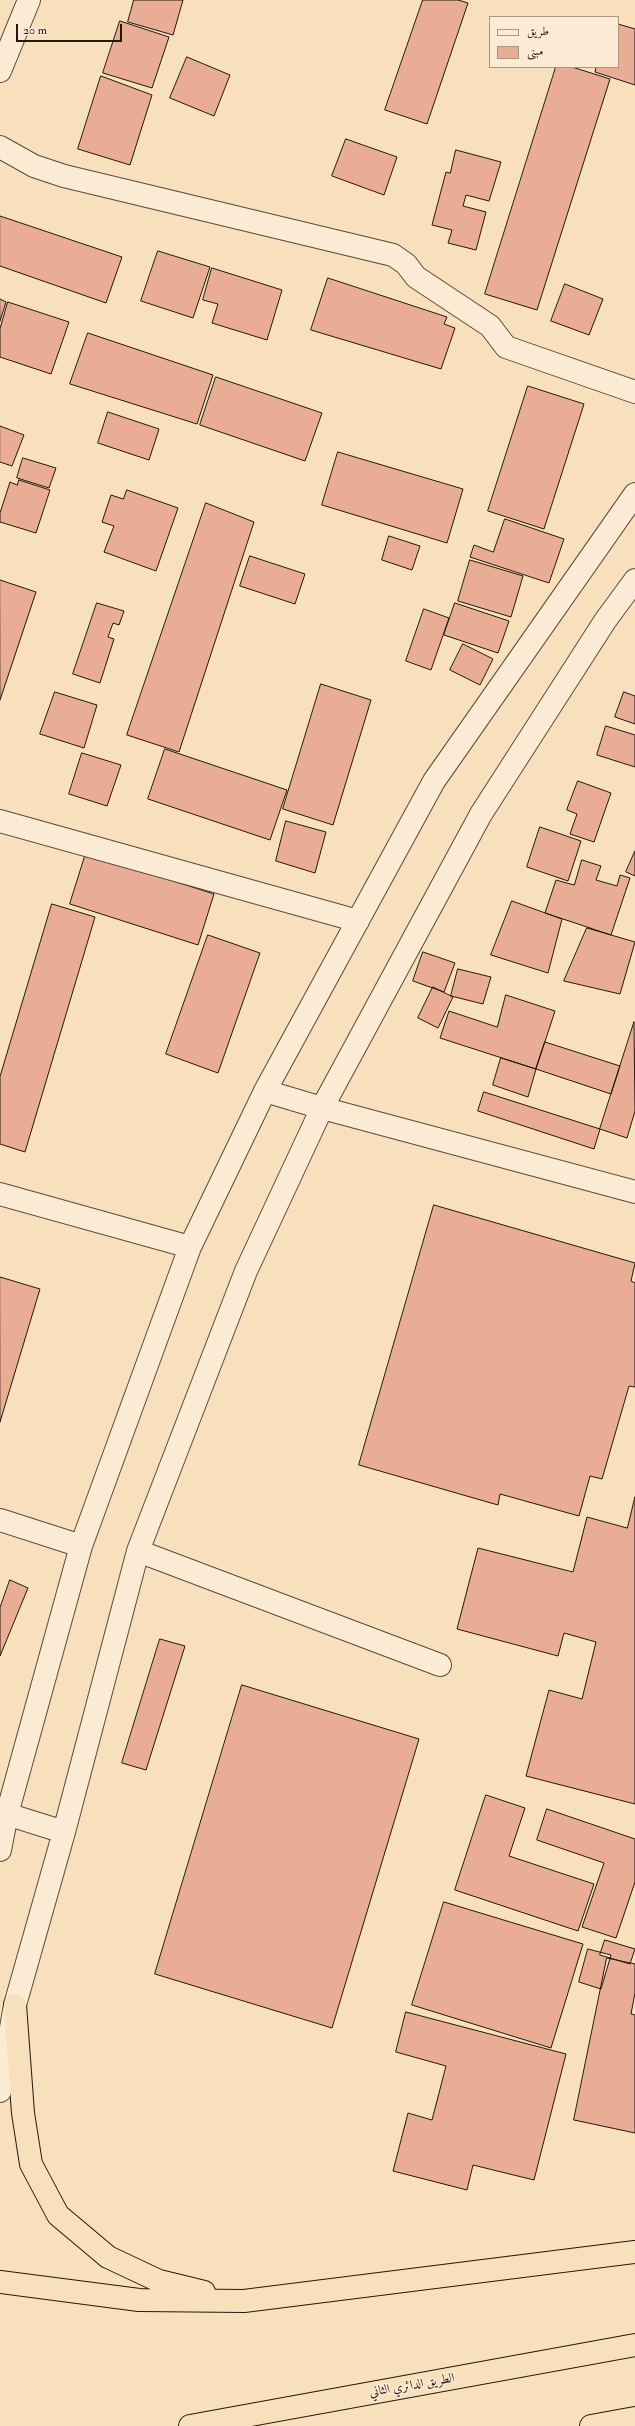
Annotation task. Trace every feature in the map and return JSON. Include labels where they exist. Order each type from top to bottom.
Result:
[{"type":"highway","points":[[15,2005],[23,2113],[31,2164],[58,2215],[108,2257],[159,2281],[244,2301]]},
{"type":"highway","points":[[0,2282],[138,2300],[244,2301],[635,2252]]},
{"type":"highway","name":"الطريق الدائري الثاني","points":[[190,2426],[635,2345]]},
{"type":"highway","points":[[591,2426],[635,2418]]},
{"type":"street","points":[[0,71],[29,0]]},
{"type":"street","points":[[0,147],[34,166],[64,176],[393,255],[406,264],[416,277],[490,326],[506,347],[635,392]]},
{"type":"street","points":[[0,1850],[3,1813],[81,1546],[190,1247],[265,1091],[434,781],[635,494]]},
{"type":"street","points":[[0,2091],[15,2005],[64,1832],[138,1551],[246,1271],[322,1108],[481,814],[605,621],[635,580]]},
{"type":"street","points":[[0,821],[358,921]]},
{"type":"street","points":[[265,1091],[322,1108],[635,1192]]},
{"type":"street","points":[[0,1194],[190,1247]]},
{"type":"street","points":[[0,1520],[81,1546]]},
{"type":"street","points":[[138,1551],[440,1665]]},
{"type":"street","points":[[3,1813],[64,1832]]},
{"type":"building","points":[[134,0],[183,0],[173,35],[128,22]]},
{"type":"building","points":[[423,0],[458,0],[468,3],[427,124],[385,110]]},
{"type":"building","points":[[120,21],[169,37],[152,88],[103,73]]},
{"type":"building","points":[[619,24],[635,29],[635,85],[595,72],[596,68],[619,68]]},
{"type":"building","points":[[187,57],[230,75],[214,116],[170,98]]},
{"type":"building","points":[[556,68],[575,68],[610,79],[537,310],[485,294]]},
{"type":"building","points":[[101,76],[152,95],[130,165],[78,149]]},
{"type":"building","points":[[346,139],[397,157],[384,195],[332,176]]},
{"type":"building","points":[[456,150],[501,162],[489,201],[466,195],[463,206],[486,212],[476,250],[448,243],[452,230],[432,225],[446,172],[450,173]]},
{"type":"building","points":[[0,216],[122,257],[106,303],[0,266]]},
{"type":"building","points":[[158,251],[210,267],[193,318],[141,301]]},
{"type":"building","points":[[212,268],[282,290],[267,340],[212,323],[218,304],[203,300]]},
{"type":"building","points":[[328,278],[447,317],[444,324],[455,328],[441,369],[311,330]]},
{"type":"building","points":[[565,284],[603,299],[589,335],[551,321]]},
{"type":"building","points":[[0,299],[6,302],[0,321]]},
{"type":"building","points":[[8,302],[69,322],[51,374],[0,357],[0,329]]},
{"type":"building","points":[[88,333],[213,375],[197,424],[70,384]]},
{"type":"building","points":[[216,377],[322,413],[305,461],[200,425]]},
{"type":"building","points":[[528,386],[584,404],[544,529],[488,511]]},
{"type":"building","points":[[108,412],[159,429],[149,460],[98,443]]},
{"type":"building","points":[[0,426],[24,435],[12,466],[0,462]]},
{"type":"building","points":[[338,452],[463,489],[447,543],[322,505]]},
{"type":"building","points":[[23,458],[56,468],[49,488],[17,478]]},
{"type":"building","points":[[19,480],[50,490],[36,533],[0,522],[0,513],[10,482],[17,485]]},
{"type":"building","points":[[127,490],[178,508],[156,571],[104,552],[114,526],[102,522],[111,495],[123,499]]},
{"type":"building","points":[[206,503],[254,522],[179,752],[127,735]]},
{"type":"building","points":[[505,519],[564,539],[549,583],[470,557],[474,545],[493,552]]},
{"type":"building","points":[[389,536],[420,546],[412,570],[382,560]]},
{"type":"building","points":[[250,556],[305,574],[295,604],[240,586]]},
{"type":"building","points":[[470,560],[523,576],[511,617],[458,601]]},
{"type":"building","points":[[0,580],[36,592],[0,700]]},
{"type":"building","points":[[97,603],[124,611],[119,625],[113,623],[108,637],[114,639],[100,683],[73,674]]},
{"type":"building","points":[[455,603],[509,621],[498,653],[444,635]]},
{"type":"building","points":[[424,609],[449,618],[431,670],[406,661]]},
{"type":"building","points":[[463,644],[493,659],[480,685],[450,670]]},
{"type":"building","points":[[321,684],[371,700],[333,825],[283,809]]},
{"type":"building","points":[[55,692],[97,705],[84,748],[40,734]]},
{"type":"building","points":[[624,692],[635,696],[635,724],[615,717]]},
{"type":"building","points":[[606,726],[635,735],[635,767],[597,755]]},
{"type":"building","points":[[165,749],[287,790],[270,840],[148,799]]},
{"type":"building","points":[[82,753],[121,765],[107,806],[69,794]]},
{"type":"building","points":[[578,781],[611,793],[594,842],[570,834],[577,814],[567,810]]},
{"type":"building","points":[[286,821],[326,832],[315,873],[276,861]]},
{"type":"building","points":[[540,827],[581,841],[568,881],[527,867]]},
{"type":"building","points":[[635,851],[635,876],[626,872]]},
{"type":"building","points":[[86,853],[214,894],[198,945],[70,904]]},
{"type":"building","points":[[582,860],[601,866],[596,880],[617,886],[620,875],[630,878],[611,935],[545,913],[556,880],[574,885]]},
{"type":"building","points":[[512,901],[562,919],[548,973],[491,955]]},
{"type":"building","points":[[52,904],[95,917],[25,1152],[0,1144],[0,1077]]},
{"type":"building","points":[[587,928],[635,942],[620,994],[564,981]]},
{"type":"building","points":[[208,935],[260,953],[218,1073],[166,1054]]},
{"type":"building","points":[[423,952],[455,963],[444,992],[413,981]]},
{"type":"building","points":[[458,969],[491,977],[483,1004],[451,996]]},
{"type":"building","points":[[433,987],[453,997],[438,1028],[418,1018]]},
{"type":"building","points":[[506,995],[555,1011],[536,1069],[440,1038],[449,1011],[497,1027]]},
{"type":"building","points":[[634,1022],[635,1111],[627,1138],[600,1129]]},
{"type":"building","points":[[545,1042],[620,1066],[611,1094],[536,1069]]},
{"type":"building","points":[[501,1058],[536,1069],[528,1097],[493,1085]]},
{"type":"building","points":[[484,1092],[600,1129],[594,1149],[478,1111]]},
{"type":"building","points":[[434,1205],[635,1263],[631,1281],[635,1283],[635,1387],[629,1386],[602,1479],[590,1476],[579,1516],[500,1494],[498,1505],[359,1465]]},
{"type":"building","points":[[0,1277],[40,1289],[0,1422]]},
{"type":"building","points":[[635,1497],[635,1804],[526,1776],[549,1690],[582,1699],[596,1642],[564,1633],[558,1656],[457,1629],[478,1548],[573,1572],[587,1517],[627,1528]]},
{"type":"building","points":[[10,1580],[28,1588],[0,1656],[0,1608]]},
{"type":"building","points":[[160,1639],[185,1646],[146,1770],[122,1763]]},
{"type":"building","points":[[242,1685],[419,1739],[332,2028],[155,1974]]},
{"type":"building","points":[[486,1795],[525,1808],[509,1856],[594,1884],[578,1931],[455,1890]]},
{"type":"building","points":[[547,1809],[635,1839],[635,1882],[616,1938],[582,1927],[604,1863],[537,1840]]},
{"type":"building","points":[[444,1902],[583,1944],[551,2048],[412,2005]]},
{"type":"building","points":[[605,1940],[635,1949],[630,1964],[600,1955]]},
{"type":"building","points":[[588,1949],[611,1955],[601,1989],[579,1982]]},
{"type":"building","points":[[607,1958],[635,1964],[635,1993],[631,2014],[635,2015],[635,2133],[574,2120]]},
{"type":"building","points":[[406,2012],[566,2054],[534,2180],[473,2165],[467,2190],[393,2171],[408,2113],[432,2120],[446,2066],[396,2052]]}]
